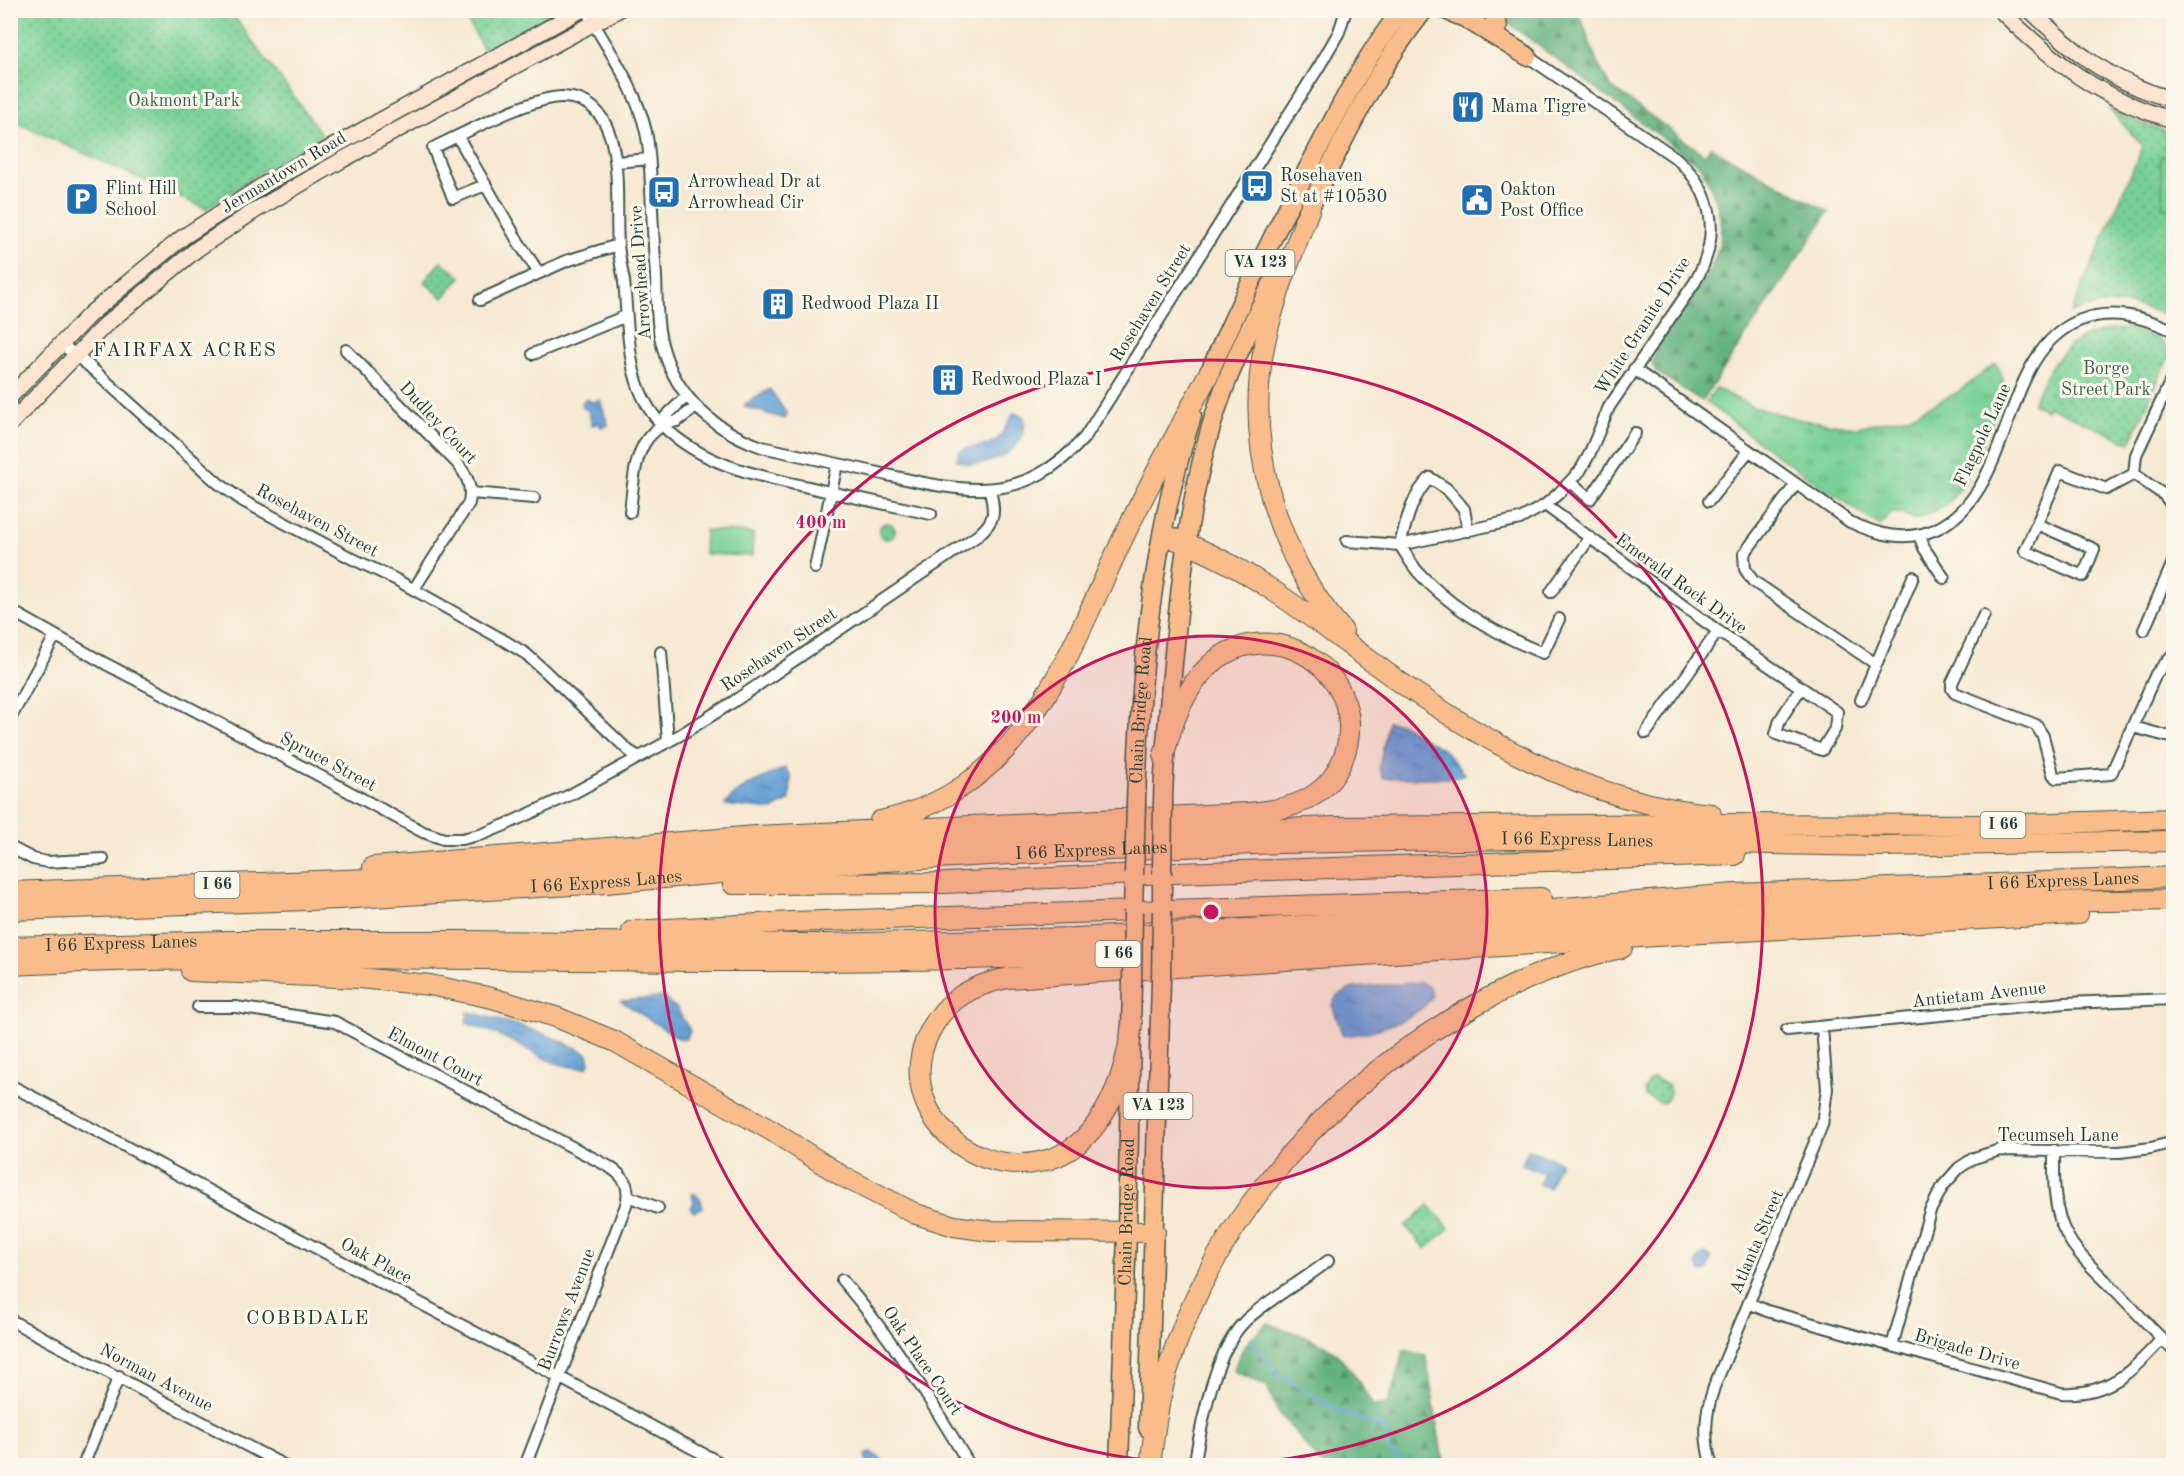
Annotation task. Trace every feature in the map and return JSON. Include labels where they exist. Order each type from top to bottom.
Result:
[{"type":"highway","points":[[1310,208],[1283,281],[1265,342],[1259,388],[1262,456],[1276,516],[1291,551],[1326,609],[1369,660]]},
{"type":"highway","points":[[756,836],[871,823],[910,813],[963,786],[997,760],[1029,722],[1051,688],[1135,514],[1209,373]]},
{"type":"highway","points":[[1163,535],[1220,559],[1287,600],[1429,703],[1520,757],[1582,782],[1666,808],[1709,814],[1775,815],[1833,825]]},
{"type":"highway","points":[[307,883],[356,868],[756,836],[1285,809],[1316,795],[1328,785],[1336,773],[1344,757],[1348,740],[1349,724],[1346,704],[1329,673],[1302,653],[1276,644],[1246,645],[1219,657],[1199,676],[1177,714],[1164,754]]},
{"type":"highway","name":"I 66","points":[[10,892],[424,877],[773,852],[1062,836],[1336,827],[1709,824],[1994,825],[2174,819]]},
{"type":"highway","name":"I 66 Express Lanes","points":[[10,910],[339,899],[606,883],[801,866],[988,855],[1280,843],[1523,839],[1878,846],[2174,841]]},
{"type":"highway","points":[[606,883],[644,887],[694,883],[944,883],[1134,874],[1808,853],[1878,846]]},
{"type":"highway","name":"I 66 Express Lanes","points":[[10,947],[226,941],[824,944],[1074,938],[1393,922],[1735,894],[2174,877]]},
{"type":"highway","points":[[461,941],[792,922],[1493,899],[1735,894]]},
{"type":"highway","name":"I 66","points":[[10,965],[120,960],[296,958],[850,962],[999,958],[1284,946],[1540,926],[1831,908],[2174,900]]},
{"type":"highway","points":[[1132,1023],[1122,1070],[1105,1110],[1096,1124],[1065,1153],[1040,1162],[1012,1164],[973,1153],[959,1144],[936,1122],[921,1092],[919,1071],[921,1055],[935,1022],[947,1007],[963,994],[986,982],[1042,975],[1703,933],[2174,908]]},
{"type":"highway","points":[[1149,1466],[1159,1402],[1167,1372],[1196,1297],[1217,1255],[1243,1214],[1285,1159],[1321,1121],[1388,1062],[1419,1039],[1457,1015],[1523,981],[1606,951],[1703,933]]},
{"type":"highway","points":[[120,960],[179,971],[359,978],[430,985],[492,998],[556,1017],[614,1041],[772,1131],[842,1176],[916,1214],[954,1226],[990,1231],[1155,1232]]},
{"type":"main road","name":"Jermantown Road","points":[[10,398],[60,343],[97,308],[183,237],[237,201],[350,136],[581,10]]},
{"type":"main road","name":"Jermantown Road","points":[[10,424],[104,326],[197,249],[256,210],[590,17],[618,10]]},
{"type":"main road","name":"Chain Bridge Road","points":[[1119,1466],[1127,1232],[1136,803],[1142,687],[1163,535],[1184,442],[1209,373],[1254,274],[1348,92],[1372,51],[1402,10]]},
{"type":"main road","name":"Chain Bridge Road","points":[[1149,1466],[1161,981],[1171,874],[1163,802],[1164,754],[1186,543],[1203,456],[1227,382],[1249,328],[1371,88],[1404,36],[1424,10]]},
{"type":"main road","points":[[1404,36],[1432,13],[1440,10]]},
{"type":"main road","points":[[1445,10],[1465,18],[1527,56]]},
{"type":"main road","points":[[2000,10],[2047,55],[2071,73],[2126,103],[2174,120]]},
{"type":"main road","points":[[2030,10],[2061,40],[2093,65],[2147,92],[2174,100]]},
{"type":"street","name":"Rosehaven Street","points":[[60,343],[218,483],[243,501],[414,589],[526,654],[629,751],[639,757],[733,702],[977,536],[992,521],[994,512],[990,490],[1017,483],[1050,468],[1075,448],[1089,432],[1320,65],[1339,32],[1346,10]]},
{"type":"street","name":"White Granite Drive","points":[[1347,542],[1400,545],[1520,519],[1545,505],[1571,482],[1589,454],[1609,407],[1695,282],[1705,262],[1711,236],[1710,218],[1706,200],[1694,176],[1676,158],[1527,56],[1486,10]]},
{"type":"street","name":"Arrowhead Drive","points":[[590,17],[628,83],[646,135],[660,335],[671,371],[696,407],[723,430],[762,447],[945,488],[990,490]]},
{"type":"street","points":[[485,185],[453,198],[433,148],[516,110],[552,98],[564,97],[586,102],[604,120],[617,162],[618,245],[628,343],[635,378],[645,402],[662,425],[687,446],[730,467],[931,514]]},
{"type":"street","points":[[458,137],[519,243],[539,273]]},
{"type":"street","points":[[617,162],[649,159]]},
{"type":"street","points":[[480,300],[566,261],[618,245]]},
{"type":"street","name":"Flagpole Lane","points":[[1634,369],[1839,515],[1869,531],[1896,536],[1919,535],[1949,522],[1972,499],[1988,471],[2034,363],[2053,337],[2074,322],[2103,314],[2130,316],[2174,331]]},
{"type":"street","points":[[533,354],[626,315]]},
{"type":"street","name":"Dudley Court","points":[[346,350],[458,464],[469,482],[471,494],[469,503],[414,589]]},
{"type":"street","points":[[2134,474],[2136,455],[2174,374]]},
{"type":"street","points":[[630,512],[637,464],[642,450],[648,438],[662,425],[666,416],[687,396]]},
{"type":"street","points":[[662,425],[677,421],[696,407]]},
{"type":"street","points":[[1571,482],[1590,499],[1635,433]]},
{"type":"street","points":[[1709,501],[1748,452]]},
{"type":"street","points":[[815,568],[837,464]]},
{"type":"street","points":[[2037,524],[2094,549],[2083,576],[2025,551],[2060,471],[2106,489],[2134,474]]},
{"type":"street","points":[[2134,474],[2164,495],[2174,508]]},
{"type":"street","points":[[1468,531],[1464,509],[1447,489],[1430,478],[1424,484],[1409,512],[1400,545],[1418,571],[1443,594],[1479,621],[1525,646],[1543,653],[1559,619]]},
{"type":"street","points":[[1796,484],[1744,554],[1745,569],[1753,580],[1876,664]]},
{"type":"street","points":[[471,494],[534,498]]},
{"type":"street","name":"Emerald Rock Drive","points":[[1545,505],[1718,631],[1838,712],[1835,729],[1822,750],[1776,734],[1780,720],[1801,688]]},
{"type":"street","points":[[1919,535],[1924,548],[1944,578]]},
{"type":"street","points":[[1551,592],[1589,538]]},
{"type":"street","points":[[2144,630],[2174,560]]},
{"type":"street","points":[[1861,700],[1913,577]]},
{"type":"street","name":"Spruce Street","points":[[10,610],[435,837],[462,839],[483,834],[570,795],[639,757]]},
{"type":"street","points":[[1984,615],[1952,683],[1952,689],[1955,693],[2036,725],[2043,736],[2056,778],[2111,774],[2156,674],[2174,653]]},
{"type":"street","points":[[1646,733],[1718,631]]},
{"type":"street","points":[[10,719],[55,636]]},
{"type":"street","points":[[661,652],[668,741]]},
{"type":"street","points":[[2133,727],[2174,738]]},
{"type":"street","points":[[10,847],[33,859],[47,862],[104,859]]},
{"type":"street","name":"Antietam Avenue","points":[[1787,1030],[2065,1003],[2174,999]]},
{"type":"street","name":"Elmont Court","points":[[198,1007],[236,1007],[335,1022],[608,1166],[623,1178],[628,1189],[628,1196]]},
{"type":"street","name":"Atlanta Street","points":[[1712,1466],[1706,1436],[1709,1402],[1822,1125],[1827,1089],[1822,1028]]},
{"type":"street","name":"Oak Place","points":[[10,1085],[726,1466]]},
{"type":"street","name":"Tecumseh Lane","points":[[1892,1346],[1934,1201],[1949,1178],[1968,1161],[1990,1152],[2007,1150],[2136,1151],[2174,1142]]},
{"type":"street","points":[[2054,1150],[2056,1202],[2060,1220],[2068,1237],[2085,1260],[2174,1351]]},
{"type":"street","points":[[628,1196],[658,1208]]},
{"type":"street","name":"Burrows Avenue","points":[[525,1466],[628,1196]]},
{"type":"street","points":[[1194,1466],[1214,1381],[1222,1357],[1234,1335],[1249,1318],[1328,1261]]},
{"type":"street","name":"Oak Place Court","points":[[842,1280],[903,1359],[970,1466]]},
{"type":"street","name":"Brigade Drive","points":[[1749,1303],[1767,1311],[2048,1391],[2075,1394],[2097,1390],[2117,1381],[2162,1339]]},
{"type":"street","name":"Norman Avenue","points":[[10,1320],[285,1466]]},
{"type":"street","points":[[83,1466],[118,1376]]},
{"type":"green space","name":"Oakmont Park","points":[[11,10],[230,11],[323,136],[267,168],[206,209],[11,120]]},
{"type":"green space","points":[[462,11],[557,11],[484,50]]},
{"type":"green space","points":[[1500,11],[1579,11],[1597,63],[1611,87],[1705,155],[1710,147],[1829,212],[1702,401],[1656,372],[1652,364],[1656,348],[1706,276],[1719,246],[1721,232],[1719,214],[1715,198],[1700,166],[1512,26]]},
{"type":"green space","name":"Borge Street Park","points":[[2108,108],[2130,119],[2173,134],[2173,319],[2147,308],[2123,304],[2085,308],[2071,313],[2143,146]]},
{"type":"green space","points":[[2173,155],[2173,208],[2163,208],[2160,156]]},
{"type":"green space","points":[[441,261],[461,277],[443,298],[424,282]]},
{"type":"green space","name":"Borge Street Park","points":[[2125,329],[2159,340],[2165,344],[2169,356],[2130,443],[2048,406],[2046,410],[2032,404],[2048,372],[2066,349],[2090,335]]},
{"type":"green space","points":[[1995,364],[1999,368],[2006,391],[1965,482],[1946,506],[1915,520],[1904,514],[1892,513],[1880,526],[1771,451],[1706,402],[1716,388],[1753,407],[1802,420],[1856,427],[1910,416],[1958,392]]},
{"type":"green space","points":[[887,523],[893,525],[895,531],[893,537],[887,539],[881,537],[879,531],[881,525]]},
{"type":"green space","points":[[705,530],[753,533],[752,556],[704,554]]},
{"type":"green space","points":[[1654,1078],[1669,1086],[1670,1093],[1665,1102],[1660,1103],[1645,1096],[1644,1091],[1649,1081]]},
{"type":"green space","points":[[1429,1205],[1449,1228],[1426,1249],[1405,1226]]},
{"type":"green space","points":[[1268,1323],[1311,1339],[1332,1350],[1353,1372],[1373,1406],[1388,1404],[1404,1350],[1426,1355],[1441,1449],[1446,1465],[1322,1465],[1277,1410],[1267,1386],[1234,1371],[1246,1344]]},
{"type":"water","points":[[770,389],[787,414],[785,419],[745,407],[745,404]]},
{"type":"water","points":[[586,399],[592,402],[600,400],[608,425],[601,427],[599,423],[592,425],[588,410],[583,408],[581,403]]},
{"type":"water","points":[[1014,413],[1023,416],[1025,427],[1022,438],[1015,447],[1005,455],[980,463],[957,460],[959,452],[963,450],[995,441]]},
{"type":"water","points":[[1388,722],[1400,723],[1445,751],[1464,774],[1455,778],[1383,778],[1379,768]]},
{"type":"water","points":[[785,768],[791,776],[790,800],[772,810],[725,805],[745,788]]},
{"type":"water","points":[[1421,982],[1430,988],[1432,997],[1416,1013],[1379,1029],[1343,1036],[1332,1005],[1337,996],[1353,988]]},
{"type":"water","points":[[665,997],[670,1005],[676,1007],[690,1031],[686,1039],[678,1038],[621,1001]]},
{"type":"water","points":[[468,1012],[514,1024],[559,1040],[588,1054],[590,1063],[587,1067],[576,1067],[555,1063],[500,1036],[466,1023]]},
{"type":"water","points":[[1528,1149],[1560,1162],[1549,1188],[1539,1184],[1544,1173],[1522,1164]]},
{"type":"water","points":[[694,1193],[700,1198],[703,1207],[694,1212],[690,1208],[694,1203],[692,1195]]},
{"type":"water","points":[[1704,1254],[1711,1259],[1708,1269],[1701,1272],[1697,1265],[1698,1260]]},
{"type":"water","points":[[868,1453],[882,1459],[882,1464],[874,1465],[866,1462],[865,1456]]},
{"type":"waterway","points":[[1251,1339],[1273,1370],[1332,1408],[1386,1429],[1388,1449],[1408,1466]]},
{"type":"place","name":"Mama Tigre","points":[[1468,107]]},
{"type":"place","name":"Rosehaven St at #10530","points":[[1257,186]]},
{"type":"place","name":"Arrowhead Dr at Arrowhead Cir","points":[[664,192]]},
{"type":"place","name":"Flint Hill School","points":[[82,199]]},
{"type":"place","name":"Oakton Post Office","points":[[1477,200]]},
{"type":"place","name":"Redwood Plaza II","points":[[778,304]]},
{"type":"place","name":"Redwood Plaza I","points":[[948,380]]},
{"type":"district","name":"FAIRFAX ACRES","points":[[185,351]]},
{"type":"district","name":"COBBDALE","points":[[308,1319]]}]
